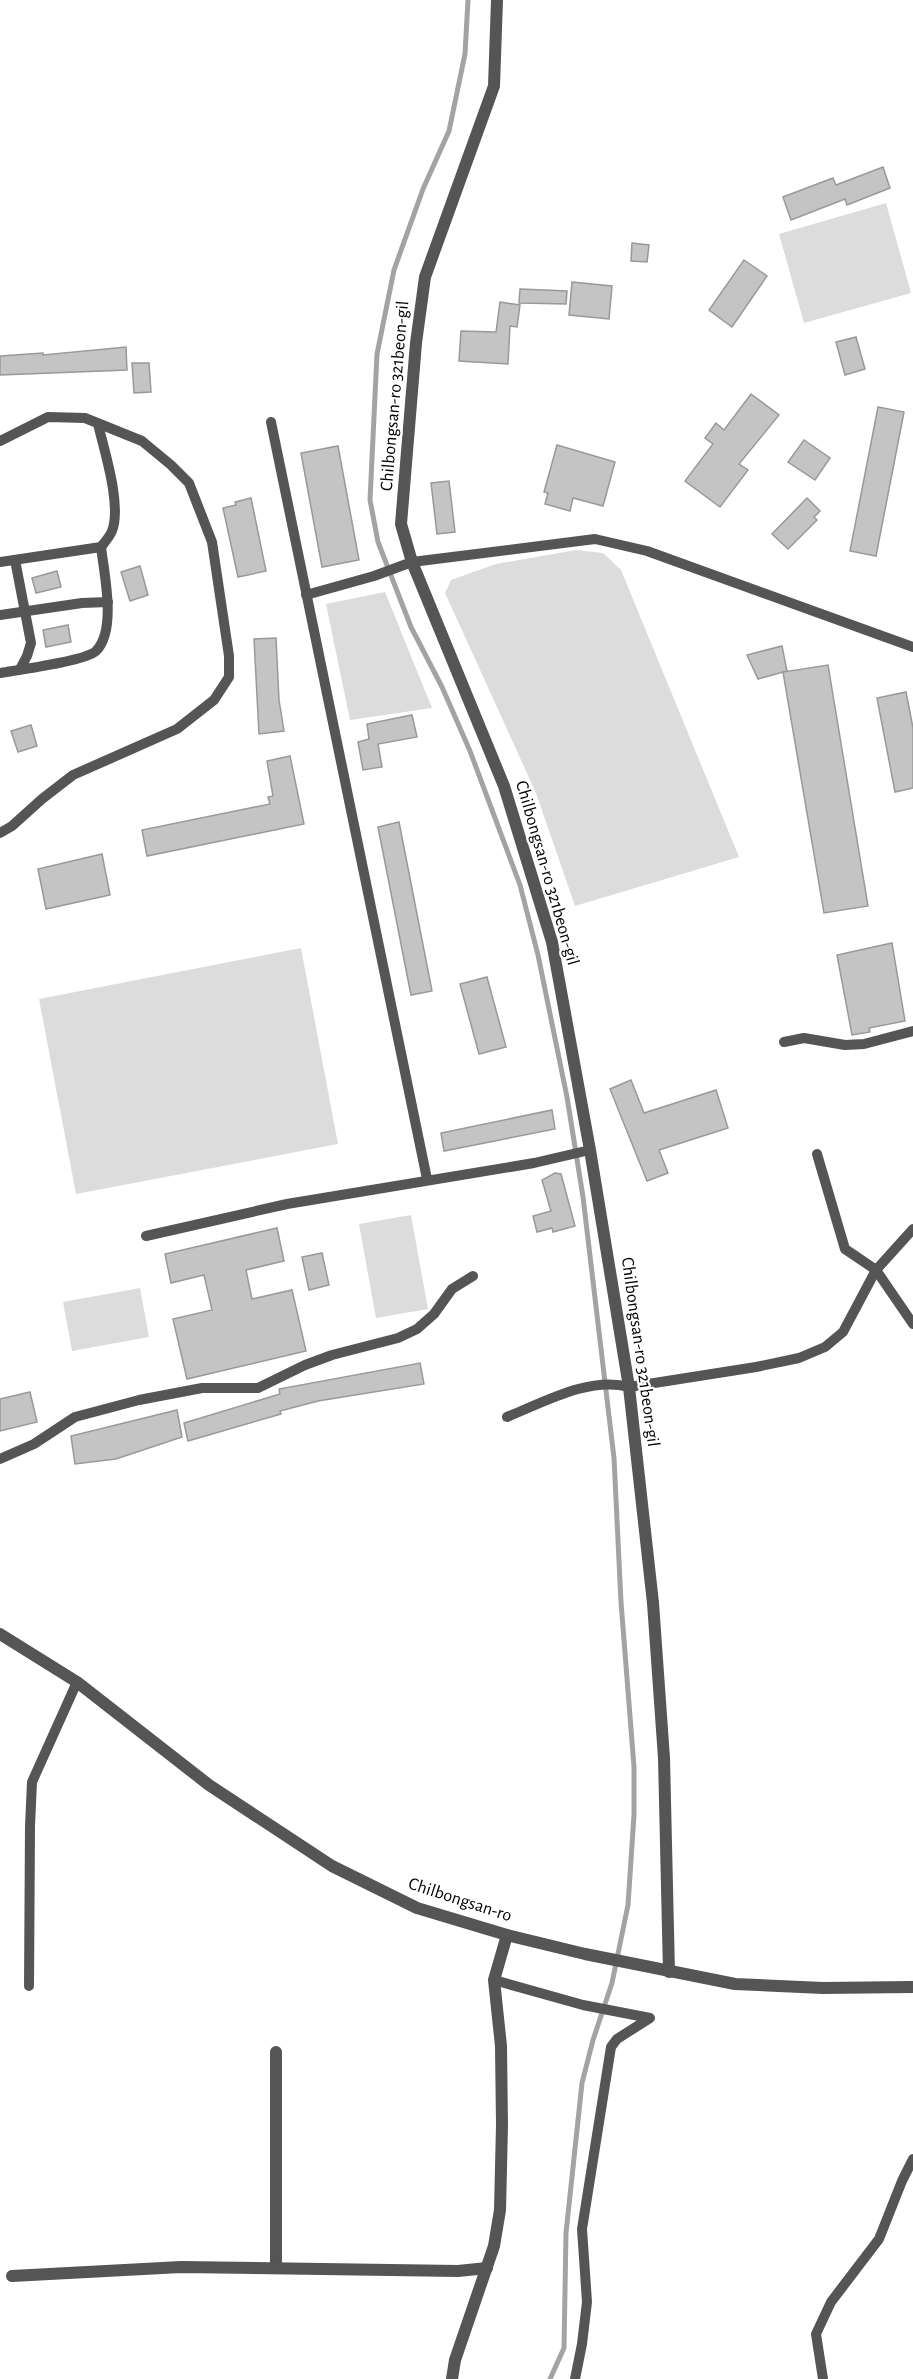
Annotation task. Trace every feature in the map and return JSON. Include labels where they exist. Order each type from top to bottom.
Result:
[{"type":"street","name":"Chilbongsan-ro 321beon-gil","points":[[497,0],[494,86],[424,277],[416,343],[401,524],[412,562],[504,786],[552,942],[591,1150],[654,1603],[664,1758],[669,1972]]},
{"type":"street","name":"Chilbongsan-ro","points":[[0,1634],[77,1682],[209,1785],[332,1866],[417,1908],[507,1935],[585,1954],[735,1984],[824,1988],[913,1986]]},
{"type":"street","points":[[452,2379],[455,2360],[494,2246],[500,2210],[501,2046],[494,1980],[507,1935]]},
{"type":"street","points":[[276,2052],[276,2267]]},
{"type":"street","points":[[12,2276],[181,2267],[458,2271],[487,2268]]},
{"type":"lane","points":[[0,441],[48,417],[85,418],[142,441],[189,483],[212,542],[229,656],[229,677],[214,700],[177,729],[74,774],[12,826],[0,833]]},
{"type":"lane","points":[[271,422],[427,1179]]},
{"type":"lane","points":[[0,673],[82,657],[95,652],[104,635],[108,602],[101,546],[112,531],[114,507],[110,474],[98,424]]},
{"type":"lane","points":[[306,595],[374,576],[412,562],[595,539],[647,550],[913,647]]},
{"type":"lane","points":[[0,562],[101,546]]},
{"type":"lane","points":[[15,560],[31,643],[20,669]]},
{"type":"lane","points":[[0,615],[82,603],[108,602]]},
{"type":"lane","points":[[784,1042],[804,1038],[844,1045],[864,1044],[913,1031]]},
{"type":"lane","points":[[146,1236],[286,1204],[561,1158],[591,1150]]},
{"type":"lane","points":[[817,1154],[845,1249],[876,1270],[913,1324]]},
{"type":"lane","points":[[507,1417],[593,1384],[623,1385],[756,1367],[799,1358],[825,1347],[843,1332],[876,1270],[913,1229]]},
{"type":"lane","points":[[0,1460],[34,1444],[75,1417],[140,1400],[202,1388],[258,1388],[304,1365],[332,1355],[398,1338],[417,1329],[434,1314],[452,1289],[472,1276]]},
{"type":"lane","points":[[29,1986],[30,1815],[33,1782],[77,1682]]},
{"type":"lane","points":[[494,1980],[583,2005],[650,2018],[617,2039],[611,2047],[582,2229],[587,2302],[575,2379]]},
{"type":"lane","points":[[823,2379],[816,2334],[831,2302],[879,2239],[913,2159]]},
{"type":"shaded area","points":[[886,203],[911,293],[804,323],[779,234]]},
{"type":"shaded area","points":[[576,550],[603,553],[621,570],[739,857],[575,906],[536,793],[445,593],[451,580],[496,564]]},
{"type":"shaded area","points":[[385,592],[432,708],[350,720],[326,604]]},
{"type":"shaded area","points":[[301,948],[338,1144],[76,1194],[39,999]]},
{"type":"shaded area","points":[[411,1215],[428,1309],[376,1318],[359,1224]]},
{"type":"shaded area","points":[[140,1288],[149,1337],[72,1351],[63,1302]]},
{"type":"building","points":[[883,167],[890,188],[847,205],[845,199],[791,220],[783,197],[833,178],[836,185]]},
{"type":"building","points":[[632,243],[649,245],[647,262],[631,261]]},
{"type":"building","points":[[744,260],[767,276],[732,327],[709,310]]},
{"type":"building","points":[[572,282],[612,286],[609,319],[569,315]]},
{"type":"building","points":[[520,289],[567,291],[566,304],[519,303]]},
{"type":"building","points":[[500,302],[520,305],[517,327],[510,326],[508,364],[459,361],[461,331],[496,332]]},
{"type":"building","points":[[856,337],[865,369],[845,375],[836,342]]},
{"type":"building","points":[[126,347],[127,370],[0,375],[0,356],[43,353],[43,355]]},
{"type":"building","points":[[132,363],[149,363],[151,392],[134,393]]},
{"type":"building","points":[[751,394],[779,415],[739,464],[748,470],[720,507],[685,481],[713,444],[705,438],[716,423],[724,430]]},
{"type":"building","points":[[878,407],[904,412],[876,556],[850,551]]},
{"type":"building","points":[[804,440],[830,458],[815,480],[788,462]]},
{"type":"building","points":[[557,445],[615,462],[603,506],[573,498],[570,511],[545,504],[548,493],[544,492]]},
{"type":"building","points":[[338,446],[359,560],[322,567],[301,453]]},
{"type":"building","points":[[449,481],[455,532],[437,534],[431,483]]},
{"type":"building","points":[[251,498],[266,571],[238,577],[223,508]]},
{"type":"building","points":[[807,498],[820,511],[814,517],[817,520],[788,549],[772,534]]},
{"type":"building","points":[[140,566],[148,595],[130,601],[121,572]]},
{"type":"building","points":[[57,571],[61,587],[36,593],[32,578]]},
{"type":"building","points":[[68,625],[71,642],[46,647],[43,630]]},
{"type":"building","points":[[276,638],[279,700],[284,731],[259,734],[254,639]]},
{"type":"building","points":[[782,646],[787,671],[758,679],[747,655]]},
{"type":"building","points":[[828,665],[868,906],[824,913],[783,672]]},
{"type":"building","points":[[906,692],[913,728],[913,788],[895,792],[877,698]]},
{"type":"building","points":[[412,715],[417,737],[378,744],[382,767],[363,770],[358,742],[369,739],[367,724]]},
{"type":"building","points":[[31,725],[37,746],[18,752],[11,731]]},
{"type":"building","points":[[290,756],[304,824],[147,856],[142,830],[270,804],[268,797],[273,796],[267,761]]},
{"type":"building","points":[[399,822],[432,991],[411,995],[378,827]]},
{"type":"building","points":[[102,854],[110,895],[46,909],[38,869]]},
{"type":"building","points":[[892,943],[905,1021],[869,1028],[870,1032],[852,1035],[837,955]]},
{"type":"building","points":[[487,977],[506,1047],[479,1054],[460,984]]},
{"type":"building","points":[[631,1080],[644,1113],[716,1090],[728,1128],[659,1150],[668,1173],[647,1181],[610,1089]]},
{"type":"building","points":[[552,1110],[555,1129],[444,1151],[441,1133]]},
{"type":"building","points":[[555,1173],[561,1174],[575,1226],[553,1232],[552,1228],[537,1232],[533,1216],[551,1211],[542,1180]]},
{"type":"building","points":[[277,1228],[284,1261],[246,1270],[252,1299],[292,1290],[306,1351],[187,1379],[173,1319],[212,1310],[204,1275],[171,1283],[165,1254]]},
{"type":"building","points":[[322,1253],[329,1285],[309,1290],[302,1257]]},
{"type":"building","points":[[420,1363],[424,1384],[318,1401],[188,1441],[184,1423],[280,1394],[279,1389]]},
{"type":"building","points":[[30,1392],[37,1422],[0,1431],[0,1399]]},
{"type":"building","points":[[177,1410],[182,1437],[116,1459],[75,1464],[71,1436]]},
{"type":"waterway","points":[[468,0],[465,54],[449,131],[423,189],[394,270],[377,354],[370,500],[378,542],[411,627],[442,687],[470,751],[520,885],[538,955],[567,1097],[583,1197],[614,1458],[621,1602],[634,1767],[634,1815],[628,1905],[612,1983],[593,2040],[582,2083],[566,2233],[564,2348],[550,2379]]}]
